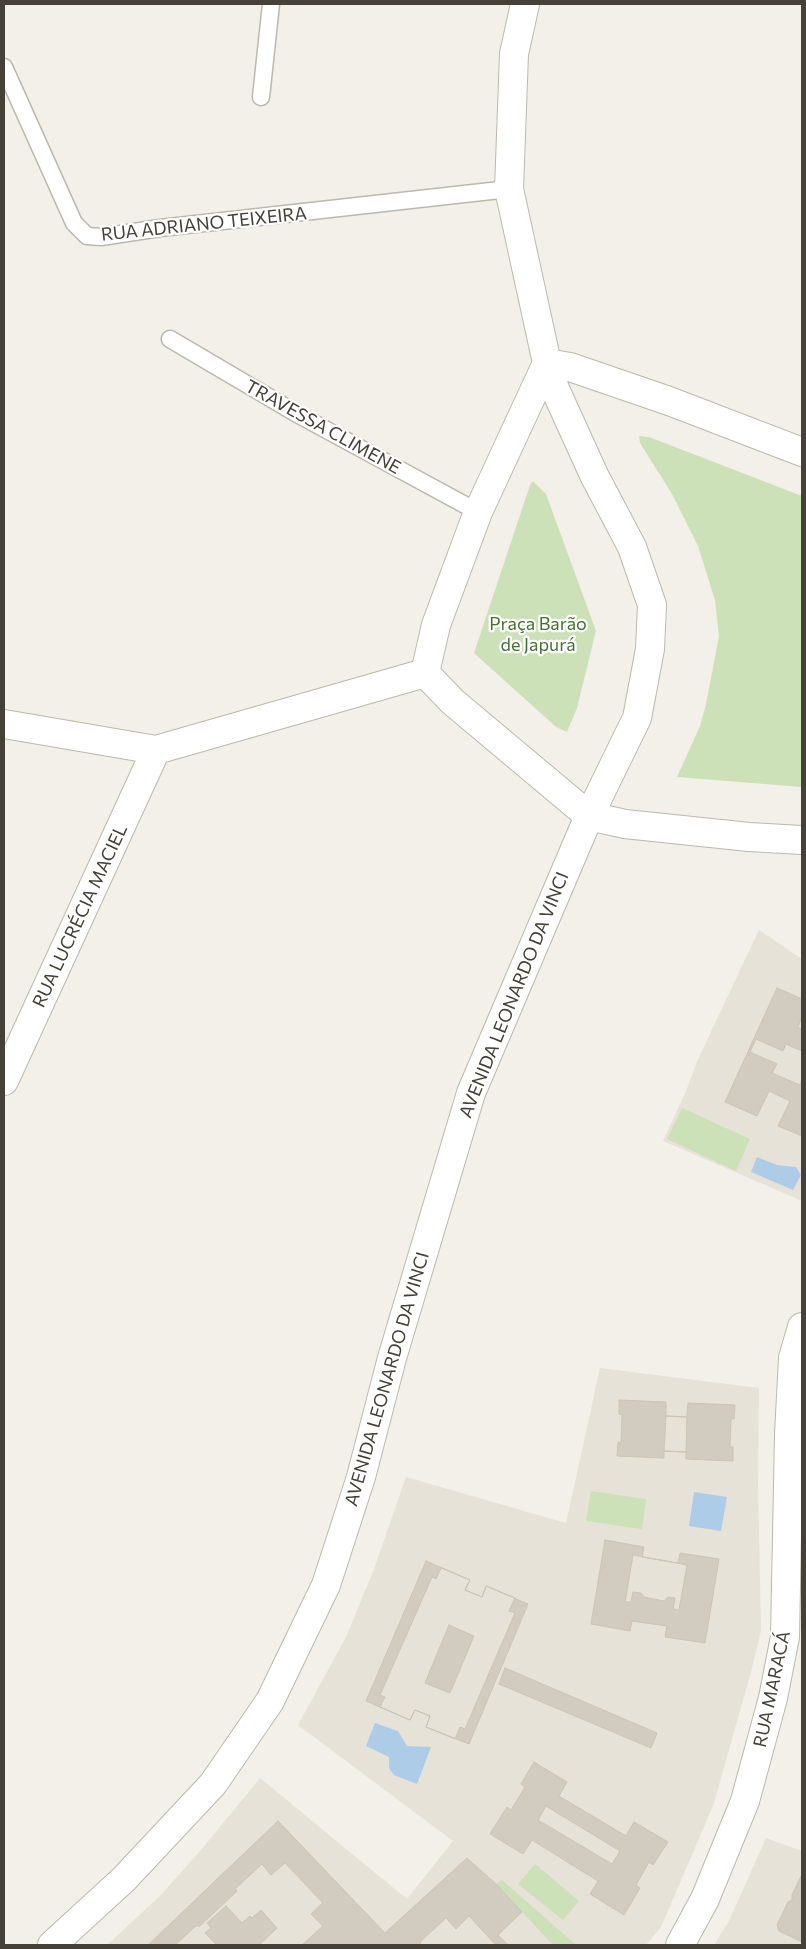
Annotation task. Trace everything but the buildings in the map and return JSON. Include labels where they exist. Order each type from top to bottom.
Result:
[{"type":"street","name":"AVENIDA LEONARDO DA VINCI","points":[[52,1945],[124,1879],[214,1784],[270,1701],[326,1585],[362,1477],[392,1358],[471,1092],[589,816],[637,718],[650,649],[652,604],[632,547],[594,475],[555,390],[547,363],[509,189],[514,54],[525,4]]},
{"type":"street","points":[[425,673],[436,625],[478,512],[547,363],[570,367],[670,400],[802,452]]},
{"type":"street","points":[[425,673],[453,702],[589,816],[625,824],[749,837],[802,840]]},
{"type":"street","points":[[4,724],[156,750],[425,673]]},
{"type":"street","name":"RUA LUCRÉCIA MACIEL","points":[[4,1081],[156,750]]},
{"type":"street","name":"RUA MARACÁ","points":[[680,1945],[705,1899],[745,1801],[773,1698],[785,1636],[796,1431],[793,1358],[802,1328]]},
{"type":"lane","points":[[261,97],[271,4]]},
{"type":"lane","name":"RUA ADRIANO TEIXEIRA","points":[[4,68],[74,223],[87,236],[101,237],[160,228],[509,189]]},
{"type":"lane","name":"TRAVESSA CLIMENE","points":[[170,339],[299,415],[478,512]]},
{"type":"shaded area","points":[[759,930],[802,959],[802,1201],[663,1141],[699,1057]]},
{"type":"shaded area","points":[[600,1368],[759,1388],[758,1484],[761,1631],[713,1806],[661,1927],[646,1945],[107,1945],[161,1895],[260,1778],[407,1899],[453,1841],[298,1725],[346,1637],[374,1569],[406,1477],[566,1523]]},
{"type":"shaded area","points":[[766,1838],[802,1851],[802,1945],[714,1945],[729,1921]]},
{"type":"green space","points":[[639,436],[649,437],[802,496],[802,787],[677,777],[700,726],[706,704],[719,636],[715,600],[698,546],[672,494],[640,443]]},
{"type":"green space","name":"Praça Barão de Japurá","points":[[533,481],[546,494],[596,631],[577,708],[567,732],[556,727],[474,653],[530,485]]},
{"type":"green space","points":[[682,1108],[750,1139],[736,1171],[667,1139]]},
{"type":"green space","points":[[591,1491],[646,1499],[642,1529],[586,1521]]},
{"type":"green space","points":[[535,1864],[579,1901],[563,1920],[518,1884]]},
{"type":"green space","points":[[502,1880],[576,1945],[553,1945],[496,1884]]},
{"type":"water","points":[[757,1157],[777,1165],[796,1167],[801,1175],[793,1190],[751,1172]]},
{"type":"water","points":[[694,1492],[727,1497],[721,1531],[689,1526]]},
{"type":"water","points":[[375,1723],[398,1731],[407,1746],[431,1747],[417,1784],[394,1775],[389,1768],[389,1757],[366,1746]]}]
